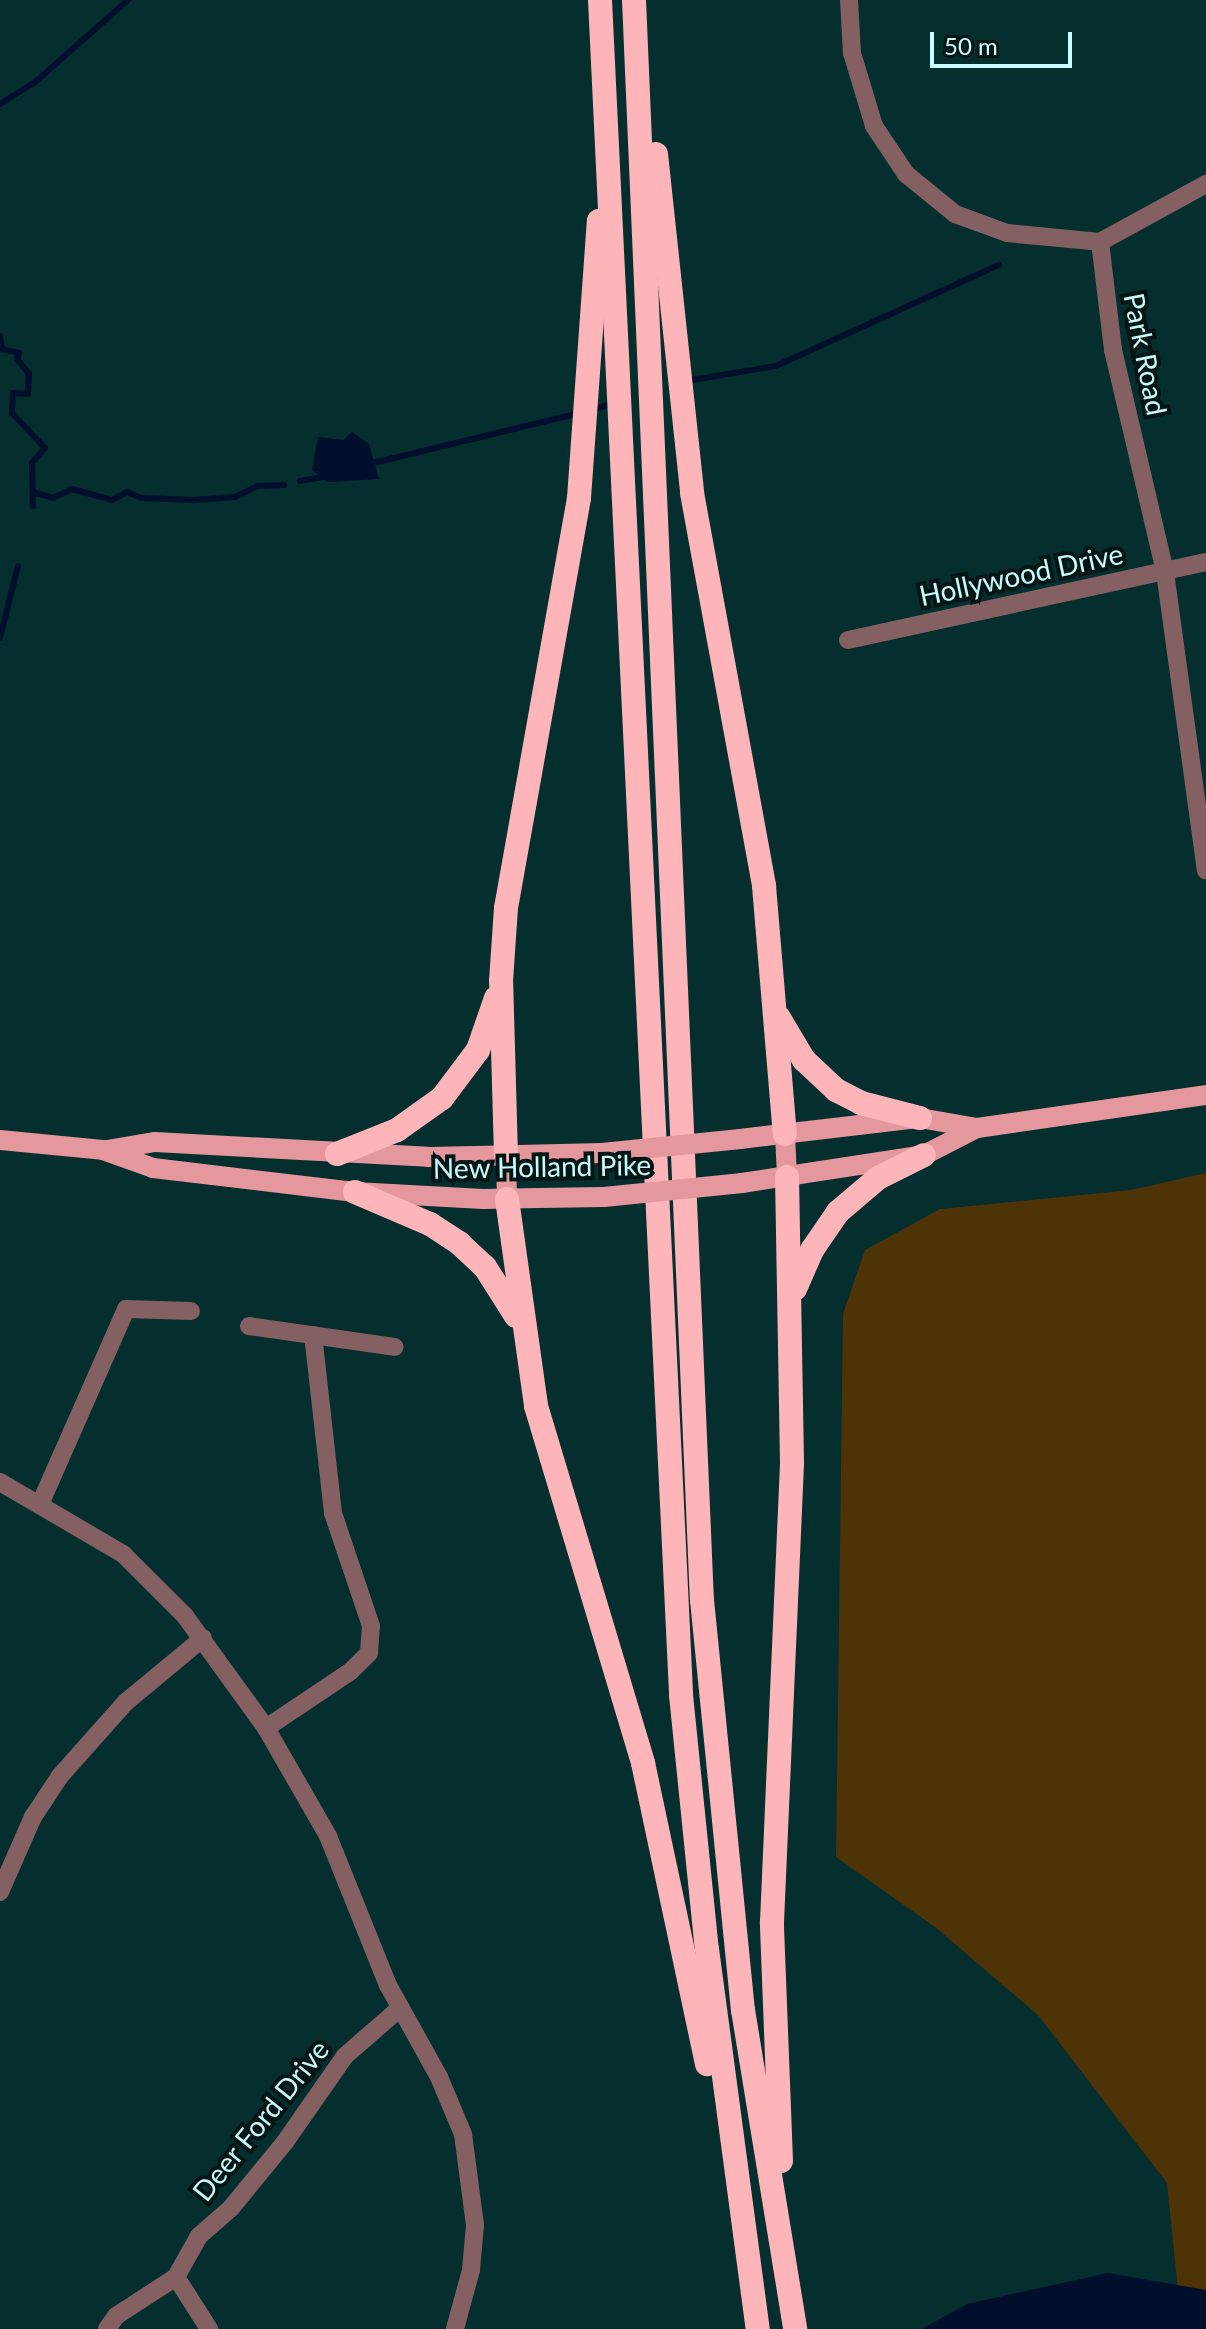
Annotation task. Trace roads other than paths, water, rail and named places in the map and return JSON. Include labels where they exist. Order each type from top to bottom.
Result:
[{"type":"highway","points":[[600,0],[681,1695],[707,1949],[758,2326]]},
{"type":"highway","points":[[634,0],[702,1600],[743,2010],[795,2329]]},
{"type":"highway","points":[[643,0],[677,383],[692,493],[764,886],[785,1134]]},
{"type":"highway","points":[[506,1156],[501,981],[511,876],[562,610],[589,411],[605,114]]},
{"type":"highway","points":[[337,1154],[415,1120],[456,1084],[487,1031],[501,981]]},
{"type":"highway","points":[[775,1009],[804,1060],[836,1090],[861,1103],[920,1118]]},
{"type":"highway","points":[[791,1299],[812,1250],[838,1212],[878,1178],[924,1155]]},
{"type":"highway","points":[[787,1177],[791,1299],[790,1558],[772,1922],[787,2271]]},
{"type":"highway","points":[[355,1192],[430,1224],[459,1243],[496,1281],[522,1328]]},
{"type":"highway","points":[[507,1199],[522,1328],[545,1444],[658,1820],[758,2326]]},
{"type":"main road","name":"New Holland Pike","points":[[103,1150],[155,1142],[337,1154],[506,1156],[602,1153],[920,1118],[977,1128],[1206,1095]]},
{"type":"main road","name":"New Holland Pike","points":[[0,1140],[103,1150],[153,1168],[355,1192],[507,1199],[604,1197],[787,1177],[924,1155],[977,1128]]},
{"type":"main road","points":[[785,1134],[787,1177]]},
{"type":"main road","points":[[506,1156],[507,1199]]},
{"type":"street","points":[[849,0],[852,53],[863,99],[893,157],[920,189],[955,214],[1007,233],[1100,242],[1206,184]]},
{"type":"street","name":"Park Road","points":[[1100,242],[1113,350],[1165,572],[1206,870]]},
{"type":"street","name":"Hollywood Drive","points":[[848,640],[1206,562]]},
{"type":"street","points":[[41,1502],[126,1309],[191,1311]]},
{"type":"street","points":[[249,1326],[394,1347]]},
{"type":"street","points":[[266,1728],[351,1671],[369,1653],[371,1626],[333,1513],[313,1335]]},
{"type":"street","points":[[0,1482],[41,1502],[123,1554],[203,1638],[266,1728],[328,1836],[400,2008],[445,2089],[471,2168],[475,2225],[471,2270],[455,2329]]},
{"type":"street","points":[[0,1892],[33,1817],[60,1776],[96,1732],[203,1638]]},
{"type":"street","name":"Deer Ford Drive","points":[[107,2329],[116,2316],[176,2277],[199,2236],[231,2208],[285,2142],[345,2056],[400,2008]]},
{"type":"street","points":[[176,2277],[209,2329]]},
{"type":"water","points":[[352,432],[369,444],[379,479],[328,482],[312,470],[318,437],[343,440]]},
{"type":"water","points":[[1108,2273],[1206,2290],[1206,2329],[922,2329],[967,2304]]},
{"type":"waterway","points":[[0,104],[34,83],[128,0]]},
{"type":"waterway","points":[[686,381],[776,366],[999,265]]},
{"type":"waterway","points":[[0,336],[2,349],[19,353],[17,359],[29,374],[28,394],[13,393],[12,413],[45,448],[32,463],[33,506]]},
{"type":"waterway","points":[[591,410],[614,403]]},
{"type":"waterway","points":[[369,464],[580,413]]},
{"type":"waterway","points":[[300,481],[328,476]]},
{"type":"waterway","points":[[36,493],[53,498],[72,489],[112,500],[127,492],[142,498],[193,500],[235,497],[258,486],[284,485]]},
{"type":"waterway","points":[[0,638],[18,566]]}]
